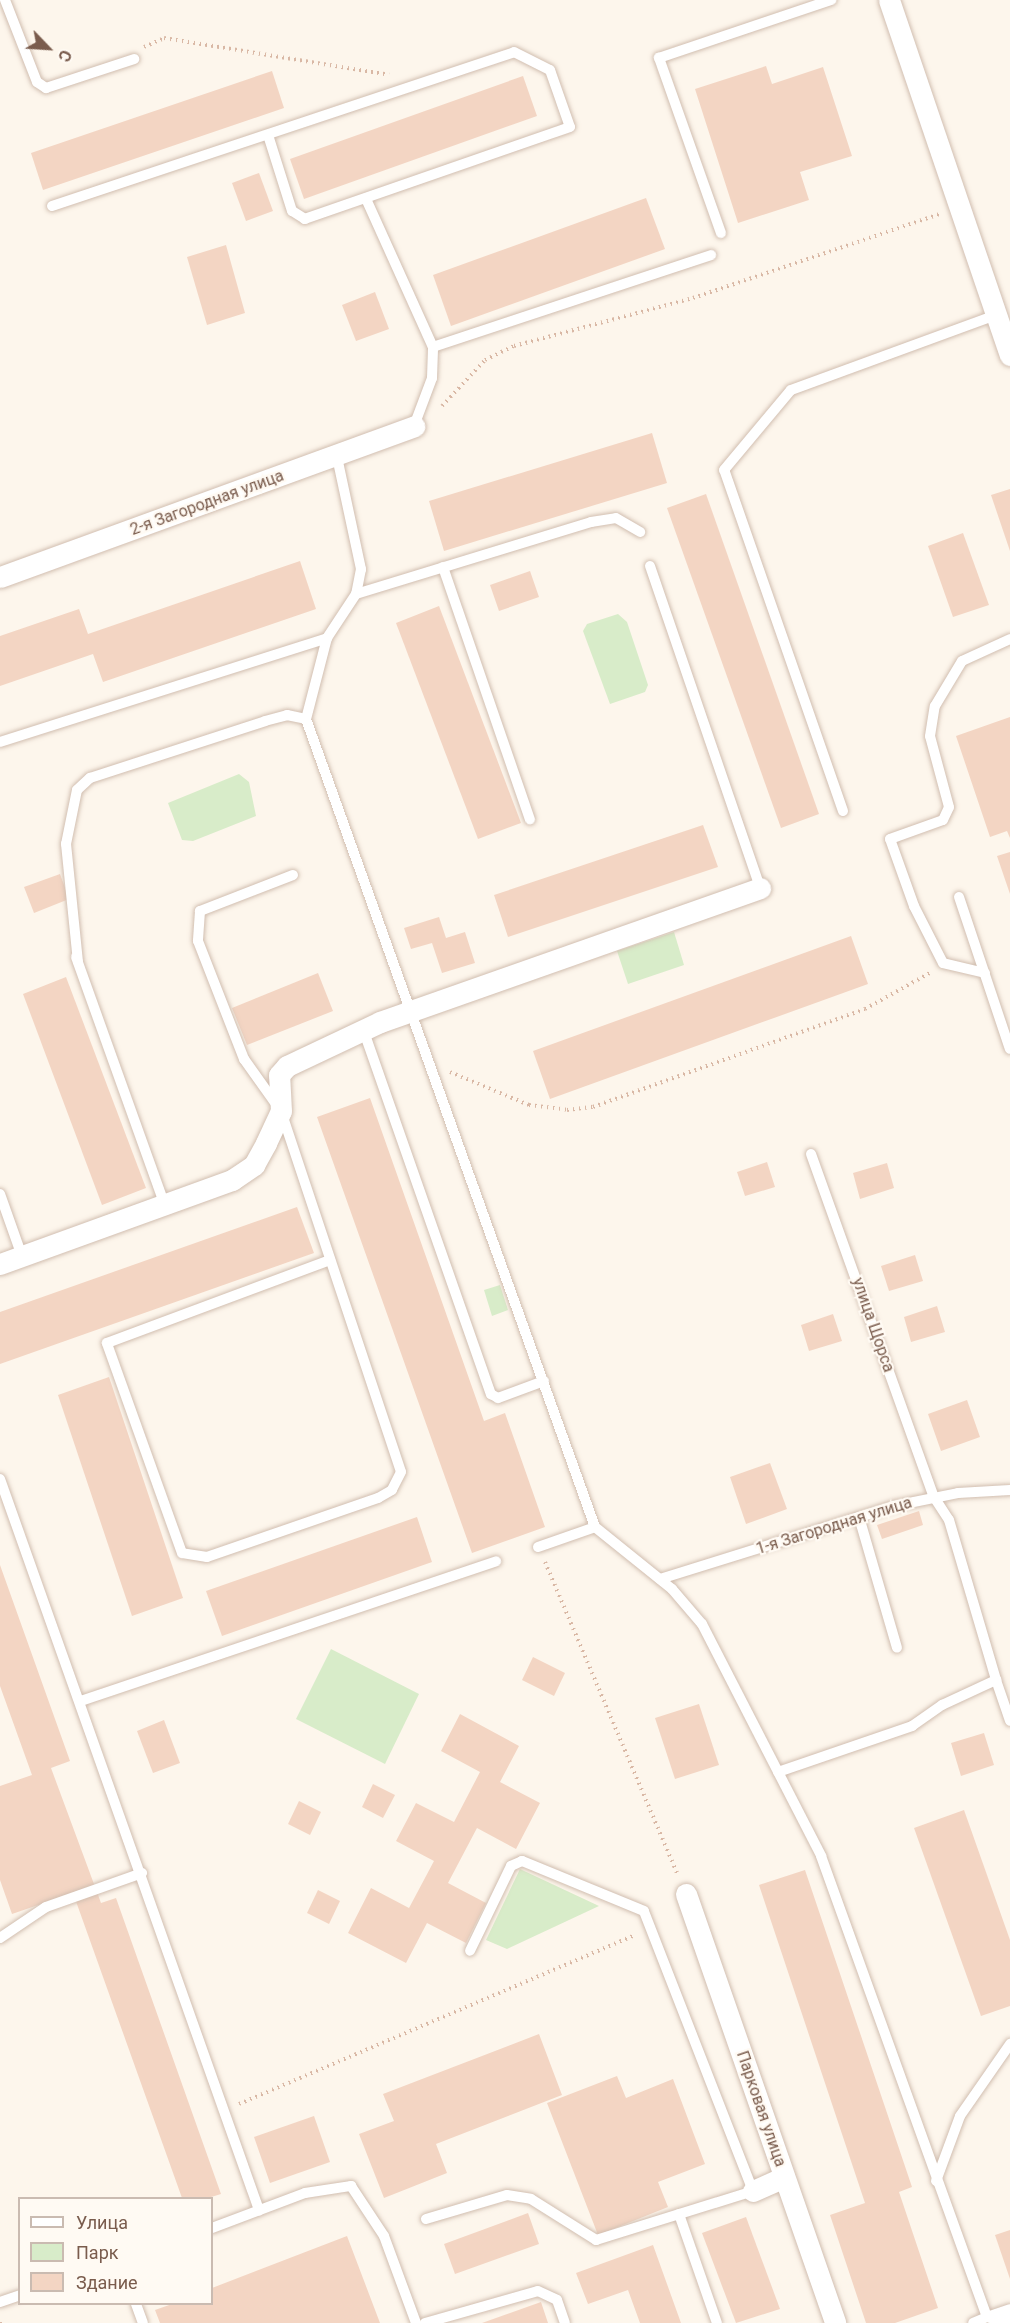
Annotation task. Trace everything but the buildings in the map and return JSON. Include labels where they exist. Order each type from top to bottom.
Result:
[{"type":"street","points":[[889,0],[1010,355]]},
{"type":"street","name":"2-я Загородная улица","points":[[0,577],[337,457],[414,426]]},
{"type":"street","points":[[0,1264],[232,1180],[254,1165],[281,1111],[279,1075],[287,1066],[363,1029],[760,888]]},
{"type":"street","name":"Парковая улица","points":[[686,1894],[835,2323]]},
{"type":"street","points":[[753,2191],[784,2177]]},
{"type":"lane","points":[[5,0],[37,82],[45,88],[134,59]]},
{"type":"lane","points":[[721,233],[659,58],[831,0]]},
{"type":"lane","points":[[52,206],[514,52],[530,56],[550,70],[570,127],[367,201],[305,219],[292,211],[268,135]]},
{"type":"lane","points":[[367,201],[433,347],[432,378],[414,426]]},
{"type":"lane","points":[[433,347],[711,255]]},
{"type":"lane","points":[[843,811],[724,470],[791,390],[996,315]]},
{"type":"lane","points":[[337,457],[361,569],[356,594],[327,638],[306,719],[414,1010],[596,1527],[660,1579],[702,1624],[821,1857],[936,2181],[987,2317]]},
{"type":"lane","points":[[356,594],[591,522],[616,518],[640,532]]},
{"type":"lane","points":[[650,566],[760,888]]},
{"type":"lane","points":[[443,567],[530,819]]},
{"type":"lane","points":[[0,742],[327,638]]},
{"type":"lane","points":[[985,973],[943,963],[914,906],[890,839],[943,820],[949,807],[930,736],[935,706],[962,661],[1010,639]]},
{"type":"lane","points":[[165,1205],[76,958],[66,844],[77,790],[90,778],[265,721],[287,715],[306,719]]},
{"type":"lane","points":[[293,875],[200,911],[197,925],[198,941],[244,1059],[281,1111],[401,1472],[392,1490],[207,1557],[182,1552],[107,1343],[330,1260]]},
{"type":"lane","points":[[959,897],[1010,1048]]},
{"type":"lane","points":[[363,1029],[491,1394],[498,1398],[544,1381]]},
{"type":"lane","name":"улица Щорса","points":[[811,1154],[934,1497],[949,1520],[1010,1721]]},
{"type":"lane","points":[[0,1194],[22,1256]]},
{"type":"lane","points":[[0,1479],[142,1873],[259,2210]]},
{"type":"lane","name":"1-я Загородная улица","points":[[660,1579],[859,1517],[934,1497],[1010,1490]]},
{"type":"lane","points":[[859,1517],[897,1648]]},
{"type":"lane","points":[[538,1547],[596,1527]]},
{"type":"lane","points":[[81,1701],[496,1561]]},
{"type":"lane","points":[[778,1772],[912,1725],[942,1705],[996,1680]]},
{"type":"lane","points":[[426,2219],[507,2195],[531,2199],[596,2240],[753,2191],[644,1911],[522,1861],[511,1866],[470,1951]]},
{"type":"lane","points":[[0,1938],[46,1907],[142,1873]]},
{"type":"lane","points":[[936,2181],[960,2116],[1010,2044]]},
{"type":"lane","points":[[213,2228],[305,2193],[351,2186],[384,2236],[416,2323]]},
{"type":"lane","points":[[679,2214],[717,2323]]},
{"type":"lane","points":[[425,2323],[538,2291],[557,2300],[565,2323]]},
{"type":"lane","points":[[0,2302],[18,2296]]},
{"type":"lane","points":[[136,2305],[143,2323]]},
{"type":"lane","points":[[973,2323],[1010,2309]]},
{"type":"lane","points":[[987,2317],[1010,2319]]},
{"type":"path","points":[[134,59],[147,45],[164,38],[274,52],[423,84]]},
{"type":"path","points":[[414,426],[438,410],[484,360],[514,346],[693,298],[960,207]]},
{"type":"path","points":[[433,1064],[529,1105],[579,1110],[866,1009],[898,995],[943,963]]},
{"type":"path","points":[[538,1547],[686,1894]]},
{"type":"path","points":[[225,2110],[652,1928]]},
{"type":"green space","points":[[618,614],[627,622],[648,685],[645,692],[610,704],[583,631],[587,624]]},
{"type":"green space","points":[[239,774],[249,782],[256,816],[193,841],[182,840],[168,803]]},
{"type":"green space","points":[[674,932],[684,965],[628,984],[617,951]]},
{"type":"green space","points":[[500,1285],[508,1310],[492,1316],[484,1290]]},
{"type":"green space","points":[[331,1649],[419,1694],[385,1764],[296,1719]]},
{"type":"green space","points":[[520,1869],[599,1906],[507,1949],[486,1940]]}]
